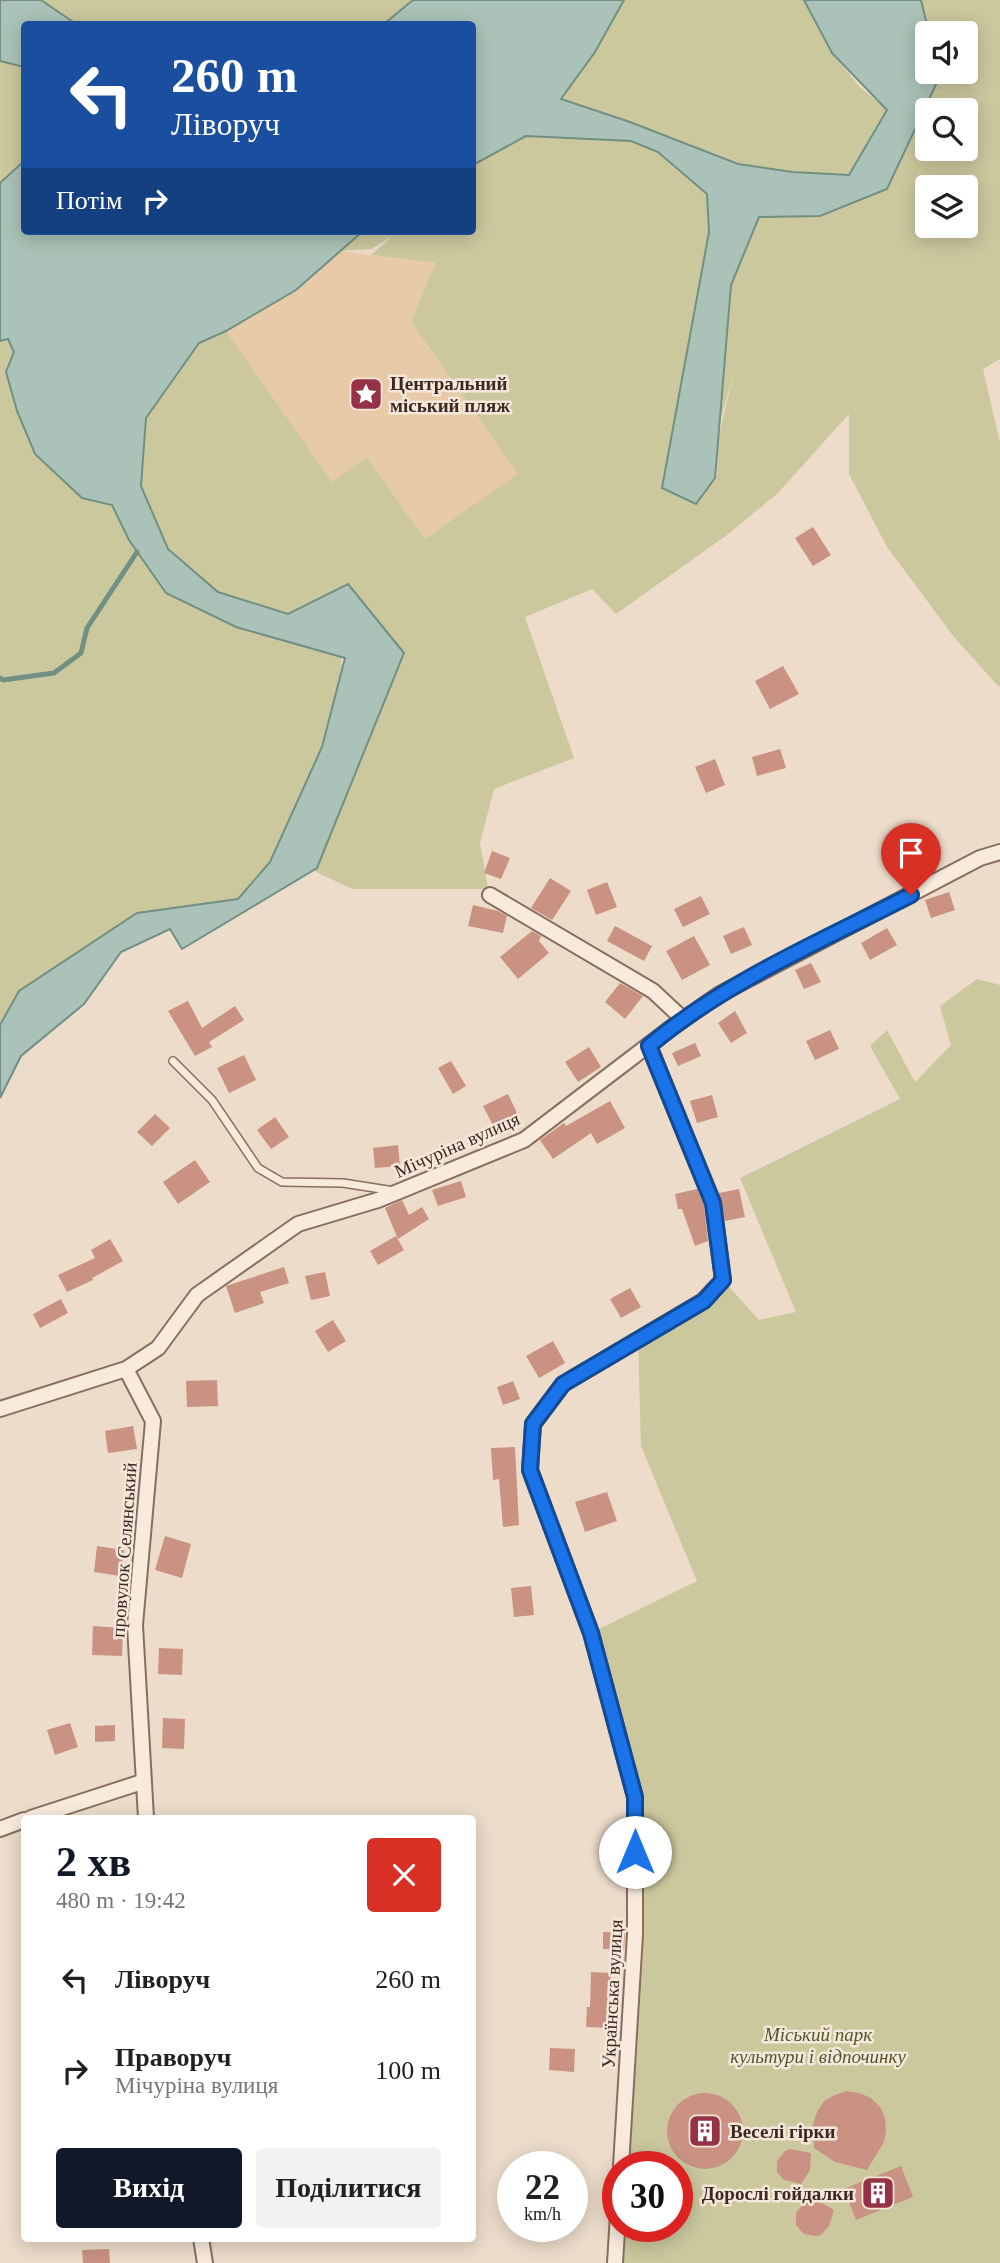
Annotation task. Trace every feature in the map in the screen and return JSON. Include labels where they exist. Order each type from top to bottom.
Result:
[{"type":"street","name":"Мічуріна вулиця","points":[[0,1409],[126,1369],[158,1348],[197,1296],[298,1224],[398,1192],[524,1140],[682,1019],[720,994],[980,858],[1000,852]]},
{"type":"street","points":[[490,895],[653,991],[682,1019]]},
{"type":"street","name":"Українська вулиця","points":[[622,2151],[635,1934],[635,1797],[591,1633],[530,1470],[533,1424],[563,1384],[704,1301],[723,1280],[713,1203],[649,1046]]},
{"type":"street","name":"провулок Селянський","points":[[126,1369],[153,1421],[135,1625],[146,1815]]},
{"type":"street","points":[[40,1815],[142,1782]]},
{"type":"street","points":[[0,1829],[21,1822]]},
{"type":"street","points":[[202,2242],[205,2263]]},
{"type":"street","points":[[615,2263],[616,2242]]},
{"type":"lane","points":[[173,1062],[212,1100],[258,1168],[282,1182],[343,1183],[398,1192]]},
{"type":"green space","points":[[41,0],[413,0],[388,21],[72,21]]},
{"type":"green space","points":[[617,0],[826,0],[832,53],[860,87],[887,110],[857,175],[792,172],[738,164],[630,122],[561,99]]},
{"type":"green space","points":[[921,0],[1000,0],[1000,359],[983,369],[1000,443],[1000,686],[954,637],[887,547],[849,474],[849,414],[777,494],[727,535],[616,614],[592,589],[525,617],[574,758],[494,789],[480,843],[488,889],[352,889],[312,870],[334,819],[344,775],[348,585],[288,614],[218,592],[168,549],[141,486],[144,448],[137,444],[146,418],[174,371],[199,343],[226,331],[332,481],[364,453],[376,462],[384,481],[425,539],[485,427],[411,322],[435,263],[371,255],[393,236],[371,249],[340,251],[358,235],[476,235],[476,163],[526,136],[631,141],[658,152],[709,190],[709,232],[662,487],[696,504],[717,476],[718,440],[733,376],[713,447],[727,286],[758,213],[820,216],[915,105],[915,161],[978,161],[978,98],[921,98],[933,84],[978,84],[978,21],[926,21]]},
{"type":"green space","points":[[0,60],[21,66],[21,164],[0,183]]},
{"type":"green space","points":[[8,339],[15,352],[6,372],[17,411],[35,454],[82,498],[112,505],[129,540],[238,625],[341,656],[342,669],[322,747],[270,862],[237,902],[197,905],[19,991],[0,1025],[0,341]]},
{"type":"green space","name":"Міський парк культури і відпочинку","points":[[977,979],[1000,985],[1000,2263],[619,2263],[620,2242],[693,2242],[693,2151],[626,2151],[635,1797],[591,1633],[697,1581],[641,1446],[638,1339],[723,1280],[759,1320],[796,1312],[740,1178],[900,1099],[870,1046],[887,1030],[915,1082],[951,1045],[940,1006]]},
{"type":"sand","name":"Центральний міський пляж","points":[[340,251],[435,263],[411,322],[518,474],[425,539],[367,457],[332,482],[226,331]]},
{"type":"shaded area","points":[[0,0],[41,0],[72,21],[21,21],[21,66],[0,61]]},
{"type":"shaded area","points":[[413,0],[624,0],[595,52],[561,99],[630,122],[738,164],[792,172],[849,175],[887,110],[832,53],[804,0],[921,0],[926,21],[915,21],[915,84],[936,84],[930,98],[915,98],[915,129],[887,189],[820,216],[759,217],[731,285],[715,478],[696,504],[662,488],[709,232],[707,194],[658,152],[631,141],[526,136],[476,163],[476,21],[388,21]]},
{"type":"shaded area","points":[[21,164],[21,235],[358,235],[296,290],[226,331],[199,343],[146,418],[141,486],[168,549],[218,592],[288,614],[348,584],[404,653],[317,868],[182,949],[170,929],[121,952],[84,1004],[21,1056],[0,1098],[0,1025],[19,991],[137,913],[238,899],[270,862],[322,747],[345,658],[236,627],[166,593],[129,540],[112,505],[82,498],[35,454],[17,411],[6,372],[14,352],[8,339],[0,341],[0,183]]},
{"type":"building","points":[[813,527],[831,555],[813,566],[795,538]]},
{"type":"building","points":[[783,666],[799,694],[770,709],[755,681]]},
{"type":"building","points":[[780,749],[786,768],[757,776],[752,757]]},
{"type":"building","points":[[715,759],[725,785],[706,793],[695,767]]},
{"type":"building","points":[[492,851],[510,858],[501,879],[484,873]]},
{"type":"building","points":[[550,878],[571,891],[552,920],[531,908]]},
{"type":"building","points":[[607,882],[617,907],[596,915],[587,890]]},
{"type":"building","points":[[949,892],[955,910],[931,918],[925,900]]},
{"type":"building","points":[[701,896],[710,914],[683,927],[674,909]]},
{"type":"building","points":[[473,905],[507,916],[503,933],[468,926]]},
{"type":"building","points":[[615,926],[652,946],[644,961],[607,941]]},
{"type":"building","points":[[744,927],[752,945],[731,954],[723,936]]},
{"type":"building","points":[[887,928],[897,945],[870,960],[861,943]]},
{"type":"building","points":[[532,931],[541,936],[539,941],[549,953],[518,979],[500,957]]},
{"type":"building","points":[[694,936],[710,965],[682,980],[666,951]]},
{"type":"building","points":[[811,963],[821,982],[804,989],[795,970]]},
{"type":"building","points":[[620,983],[643,996],[625,1019],[605,1002]]},
{"type":"building","points":[[188,1001],[202,1028],[235,1006],[244,1020],[209,1042],[212,1047],[195,1056],[168,1011]]},
{"type":"building","points":[[735,1011],[747,1033],[731,1043],[718,1023]]},
{"type":"building","points":[[830,1030],[839,1049],[815,1060],[806,1041]]},
{"type":"building","points":[[695,1043],[701,1056],[678,1066],[672,1053]]},
{"type":"building","points":[[589,1047],[601,1067],[578,1082],[565,1062]]},
{"type":"building","points":[[244,1055],[256,1080],[229,1093],[217,1068]]},
{"type":"building","points":[[451,1061],[466,1086],[453,1094],[438,1068]]},
{"type":"building","points":[[508,1094],[518,1115],[494,1127],[483,1106]]},
{"type":"building","points":[[712,1095],[718,1117],[697,1123],[690,1101]]},
{"type":"building","points":[[610,1101],[625,1128],[597,1144],[591,1133],[553,1159],[540,1140],[564,1123],[566,1126]]},
{"type":"building","points":[[155,1114],[170,1128],[152,1146],[137,1132]]},
{"type":"building","points":[[275,1117],[289,1137],[271,1149],[257,1130]]},
{"type":"building","points":[[398,1145],[400,1166],[375,1168],[373,1148]]},
{"type":"building","points":[[195,1160],[210,1182],[178,1204],[163,1182]]},
{"type":"building","points":[[461,1181],[466,1197],[438,1206],[432,1190]]},
{"type":"building","points":[[697,1189],[704,1205],[708,1241],[695,1246],[682,1209],[678,1209],[675,1194]]},
{"type":"building","points":[[739,1189],[745,1217],[725,1221],[719,1193]]},
{"type":"building","points":[[402,1200],[409,1215],[422,1207],[429,1219],[398,1239],[385,1208]]},
{"type":"building","points":[[396,1236],[404,1250],[378,1265],[370,1251]]},
{"type":"building","points":[[110,1239],[123,1261],[67,1292],[58,1275],[95,1258],[91,1250]]},
{"type":"building","points":[[284,1267],[289,1283],[260,1292],[264,1303],[235,1313],[226,1286]]},
{"type":"building","points":[[325,1272],[330,1296],[311,1300],[305,1276]]},
{"type":"building","points":[[630,1288],[641,1307],[621,1318],[610,1299]]},
{"type":"building","points":[[61,1299],[68,1313],[40,1328],[33,1314]]},
{"type":"building","points":[[333,1320],[346,1341],[328,1352],[315,1331]]},
{"type":"building","points":[[553,1341],[565,1363],[539,1378],[526,1356]]},
{"type":"building","points":[[217,1380],[218,1406],[187,1407],[186,1381]]},
{"type":"building","points":[[513,1381],[520,1399],[503,1405],[497,1387]]},
{"type":"building","points":[[133,1426],[137,1449],[108,1453],[105,1431]]},
{"type":"building","points":[[515,1447],[519,1525],[503,1527],[499,1479],[493,1480],[491,1448]]},
{"type":"building","points":[[607,1492],[617,1521],[585,1532],[575,1502]]},
{"type":"building","points":[[165,1536],[191,1544],[182,1578],[155,1570]]},
{"type":"building","points":[[97,1546],[124,1550],[120,1576],[94,1572]]},
{"type":"building","points":[[531,1586],[534,1615],[514,1617],[511,1588]]},
{"type":"building","points":[[93,1626],[123,1628],[122,1656],[92,1655]]},
{"type":"building","points":[[159,1648],[183,1649],[182,1675],[158,1674]]},
{"type":"building","points":[[163,1718],[185,1719],[184,1749],[162,1748]]},
{"type":"building","points":[[70,1723],[78,1747],[55,1755],[47,1730]]},
{"type":"building","points":[[115,1725],[115,1741],[95,1742],[95,1726]]},
{"type":"building","points":[[603,1932],[625,1933],[624,1950],[603,1949]]},
{"type":"building","points":[[591,1972],[611,1973],[608,2028],[586,2027],[587,2007],[590,2007]]},
{"type":"building","points":[[550,2048],[575,2049],[574,2072],[549,2070]]},
{"type":"building","points":[[847,2091],[871,2098],[880,2107],[885,2118],[884,2142],[867,2170],[835,2162],[814,2148],[813,2124],[817,2112],[824,2101]]},
{"type":"building","name":"Веселі гірки","points":[[705,2093],[720,2096],[732,2104],[742,2124],[742,2138],[737,2152],[726,2163],[705,2169],[693,2167],[693,2151],[672,2151],[667,2131],[670,2116],[678,2104],[690,2096]]},
{"type":"building","points":[[789,2149],[811,2153],[810,2170],[801,2184],[784,2180],[777,2172],[777,2161]]},
{"type":"building","name":"Дорослі гойдалки","points":[[901,2166],[913,2197],[856,2220],[844,2189]]},
{"type":"building","points":[[807,2199],[820,2202],[834,2210],[829,2226],[821,2235],[804,2234],[796,2225],[796,2213]]},
{"type":"building","points":[[109,2249],[110,2263],[83,2263],[82,2250]]},
{"type":"waterway","points":[[0,678],[3,680],[54,673],[81,653],[87,628],[137,552]]},
{"type":"place","name":"Центральний міський пляж","points":[[366,394]]},
{"type":"place","name":"Веселі гірки","points":[[705,2131]]},
{"type":"place","name":"Дорослі гойдалки","points":[[878,2193]]},
{"type":"route","points":[[635,1852],[635,1797],[591,1633],[530,1470],[533,1424],[563,1384],[704,1301],[723,1280],[713,1203],[649,1046],[720,994],[911,895]]}]
